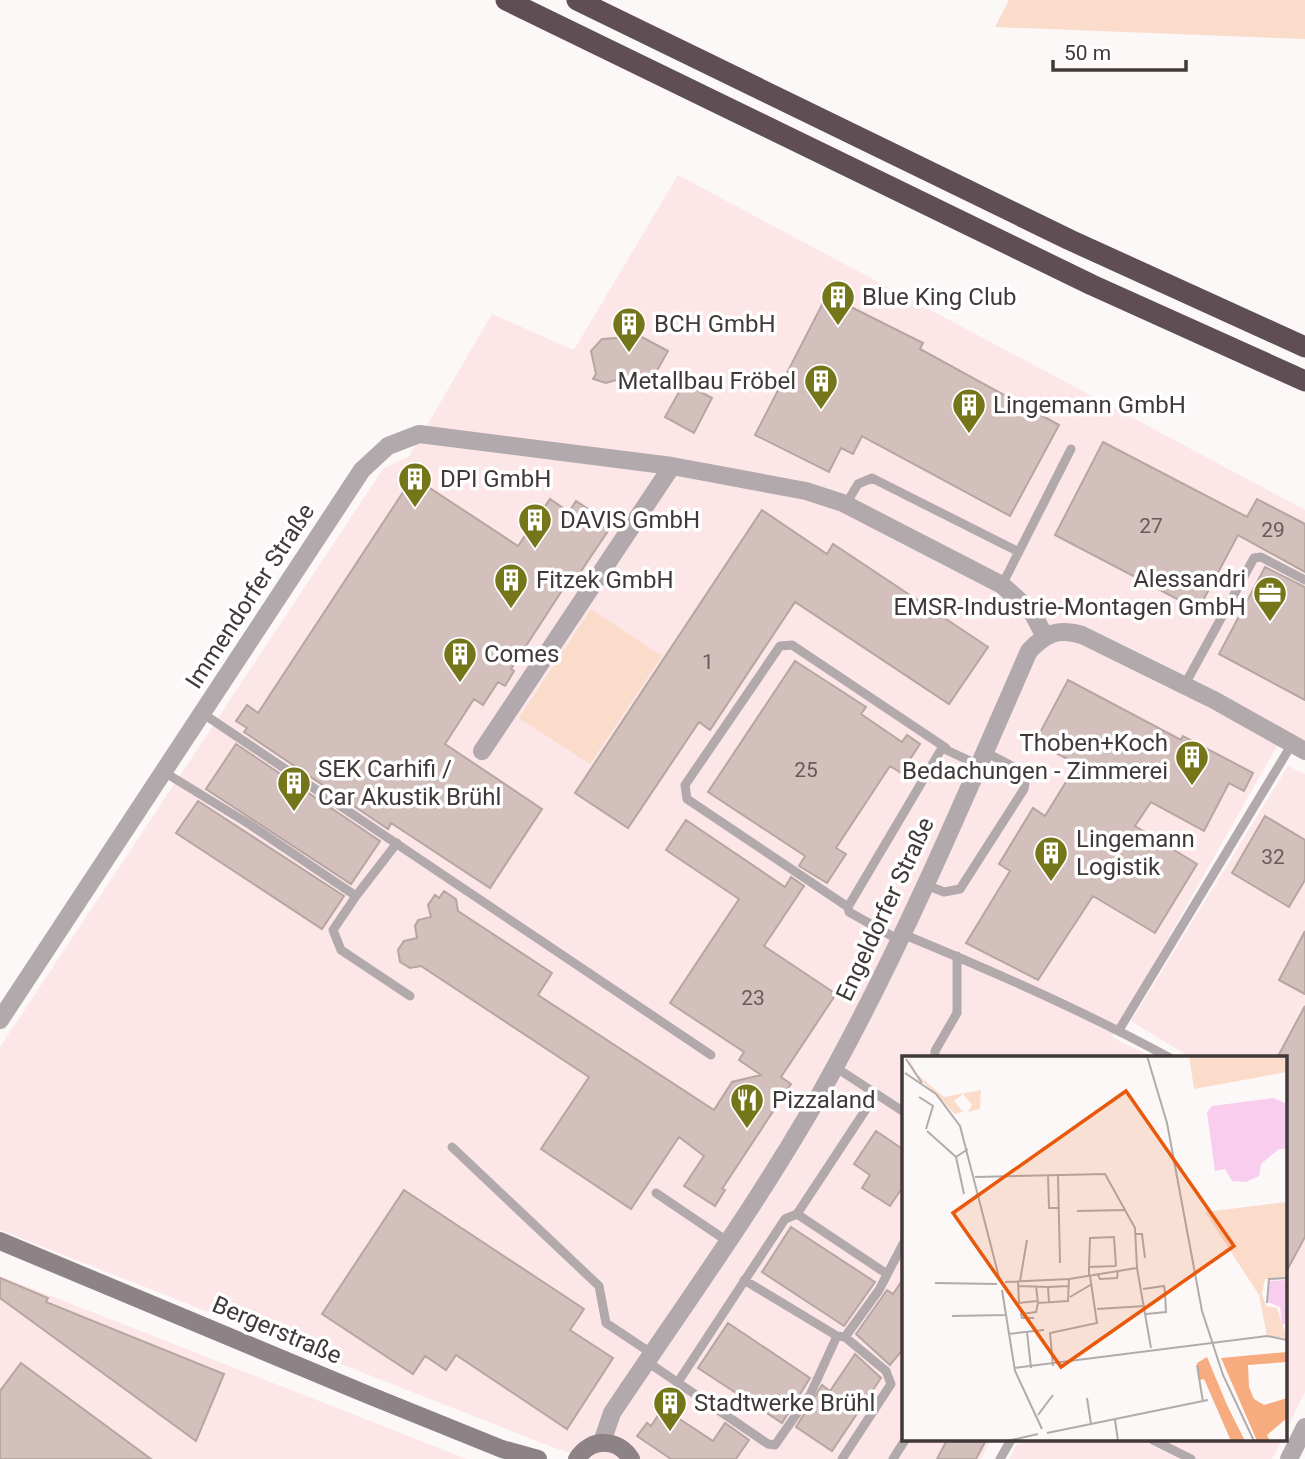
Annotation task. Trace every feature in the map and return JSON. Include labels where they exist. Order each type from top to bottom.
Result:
[{"type":"highway","points":[[506,0],[1092,285],[1305,381]]},
{"type":"highway","points":[[578,0],[1070,240],[1305,347]]},
{"type":"street","name":"Immendorfer Straße","points":[[0,1020],[362,470],[388,446],[419,434],[672,466],[806,491],[846,504],[1002,585],[1032,612],[1044,635]]},
{"type":"street","points":[[482,751],[672,466]]},
{"type":"street","points":[[1044,635],[1065,630],[1082,635],[1184,685],[1298,747]]},
{"type":"street","name":"Engeldorfer Straße","points":[[602,1442],[612,1413],[727,1241],[835,1067],[903,938],[1029,651],[1044,635]]},
{"type":"street","name":"Bergerstraße","points":[[0,1241],[366,1394],[530,1458]]},
{"type":"street","points":[[1289,1459],[1305,1427]]},
{"type":"street","points":[[577,1459],[587,1448],[602,1442],[623,1448],[631,1459]]},
{"type":"lane","points":[[1002,585],[1071,449]]},
{"type":"lane","points":[[846,504],[858,484],[872,478],[1018,552]]},
{"type":"lane","points":[[1184,685],[1254,558],[1262,557],[1305,580]]},
{"type":"lane","points":[[848,906],[687,800],[685,785],[780,646],[792,645],[946,748],[1020,770],[1026,778],[1024,789],[960,889],[953,893],[944,892],[926,885]]},
{"type":"lane","points":[[202,713],[711,1055]]},
{"type":"lane","points":[[1119,1030],[1298,747]]},
{"type":"lane","points":[[946,748],[939,752],[848,906],[849,912],[903,938],[957,956],[1119,1030],[1166,1056]]},
{"type":"lane","points":[[164,772],[356,896]]},
{"type":"lane","points":[[397,843],[332,930],[341,950],[410,996]]},
{"type":"lane","points":[[935,1056],[935,1051],[957,1013],[957,956]]},
{"type":"lane","points":[[835,1067],[902,1111]]},
{"type":"lane","points":[[678,1382],[785,1220],[797,1214],[876,1094]]},
{"type":"lane","points":[[452,1147],[599,1286],[606,1322],[678,1382],[768,1444],[775,1445],[810,1395],[841,1337],[887,1273],[902,1246]]},
{"type":"lane","points":[[656,1193],[727,1241]]},
{"type":"lane","points":[[797,1214],[887,1273]]},
{"type":"lane","points":[[744,1280],[841,1337],[886,1371],[891,1384],[842,1459]]},
{"type":"lane","points":[[892,1459],[904,1442]]},
{"type":"lane","points":[[1000,1459],[1010,1442]]},
{"type":"lane","points":[[1157,1442],[1191,1459]]},
{"type":"shaded area","points":[[1009,0],[1305,0],[1305,39],[995,27]]},
{"type":"shaded area","points":[[678,175],[1305,510],[1305,741],[1285,732],[1112,1037],[1149,1056],[902,1056],[902,1442],[990,1442],[981,1459],[591,1459],[552,1447],[0,1230],[0,1047],[383,469],[409,456],[492,314],[574,350]]},
{"type":"shaded area","points":[[591,609],[662,656],[590,764],[519,718]]},
{"type":"shaded area","points":[[1288,766],[1305,774],[1305,1392],[1288,1427],[1288,1056],[1188,1056],[1131,1021]]},
{"type":"shaded area","points":[[0,1276],[467,1459],[0,1459]]},
{"type":"shaded area","points":[[1018,1442],[1281,1442],[1272,1459],[1009,1459]]},
{"type":"building","points":[[827,295],[923,343],[920,349],[1059,425],[1010,516],[862,436],[853,454],[841,448],[829,472],[755,435]]},
{"type":"building","name":"BCH GmbH","points":[[623,327],[668,351],[650,383],[633,375],[606,383],[593,379],[596,374],[591,351],[602,339],[617,338]]},
{"type":"building","points":[[684,383],[712,398],[694,433],[665,417]]},
{"type":"building","points":[[1103,442],[1247,517],[1257,499],[1305,524],[1305,572],[1238,535],[1198,610],[1055,535]]},
{"type":"building","points":[[413,477],[518,546],[550,499],[569,512],[576,501],[612,525],[569,589],[565,586],[511,669],[514,671],[505,686],[498,682],[483,705],[474,699],[445,744],[542,809],[490,888],[391,823],[388,829],[244,732],[247,728],[236,721],[247,705],[258,713]]},
{"type":"building","points":[[762,510],[827,554],[833,544],[988,647],[949,704],[795,602],[710,730],[699,722],[628,828],[575,793]]},
{"type":"building","name":"Alessandri EMSR-Industrie-Montagen GmbH","points":[[1265,567],[1305,587],[1305,700],[1219,654]]},
{"type":"building","points":[[795,661],[866,707],[861,714],[902,742],[907,735],[920,744],[901,773],[890,766],[836,848],[846,854],[827,883],[799,866],[805,856],[708,792]]},
{"type":"building","points":[[1068,680],[1181,740],[1183,736],[1253,773],[1244,791],[1229,783],[1204,831],[1151,802],[1135,826],[1197,864],[1155,933],[1093,896],[1038,980],[966,943],[1010,871],[999,864],[1033,808],[1045,816],[1077,764],[1035,742]]},
{"type":"building","name":"SEK Carhifi / Car Akustik Brühl","points":[[236,744],[380,841],[351,884],[206,789]]},
{"type":"building","points":[[198,801],[344,896],[322,929],[176,833]]},
{"type":"building","points":[[1265,816],[1305,840],[1305,880],[1289,907],[1232,873]]},
{"type":"building","points":[[686,820],[785,887],[791,877],[804,886],[764,946],[836,994],[781,1077],[791,1084],[722,1189],[725,1190],[715,1206],[684,1186],[704,1156],[679,1137],[631,1209],[541,1149],[589,1077],[421,966],[410,968],[400,962],[398,950],[404,941],[417,938],[415,926],[418,920],[431,917],[428,905],[435,895],[439,898],[444,891],[456,899],[458,911],[552,973],[538,995],[714,1110],[732,1082],[761,1075],[739,1060],[744,1052],[670,1003],[739,899],[666,850]]},
{"type":"building","points":[[1305,931],[1305,994],[1279,980]]},
{"type":"building","points":[[1305,1006],[1305,1237],[1288,1268],[1288,1056],[1278,1056]]},
{"type":"building","points":[[876,1131],[902,1149],[902,1188],[890,1206],[862,1188],[870,1175],[854,1164]]},
{"type":"building","points":[[404,1190],[584,1309],[570,1330],[613,1358],[567,1429],[456,1355],[446,1370],[425,1356],[413,1374],[322,1314]]},
{"type":"building","points":[[791,1227],[875,1282],[844,1326],[762,1272]]},
{"type":"building","points":[[0,1278],[48,1298],[46,1302],[224,1374],[196,1441],[0,1298]]},
{"type":"building","points":[[902,1281],[902,1350],[890,1365],[856,1334],[887,1290],[893,1294]]},
{"type":"building","points":[[728,1323],[810,1378],[782,1423],[698,1368]]},
{"type":"building","points":[[855,1354],[881,1378],[832,1451],[796,1427],[822,1385],[830,1391]]},
{"type":"building","points":[[21,1363],[151,1459],[0,1459],[0,1391]]},
{"type":"building","name":"Stadtwerke Brühl","points":[[663,1408],[713,1441],[725,1423],[749,1440],[736,1459],[671,1459],[637,1436],[647,1423],[651,1426]]},
{"type":"building","points":[[946,1442],[985,1442],[976,1459],[937,1459]]},
{"type":"place","name":"Blue King Club","points":[[838,327]]},
{"type":"place","name":"BCH GmbH","points":[[629,354]]},
{"type":"place","name":"Metallbau Fröbel","points":[[821,411]]},
{"type":"place","name":"Lingemann GmbH","points":[[969,435]]},
{"type":"place","name":"DPI GmbH","points":[[415,509]]},
{"type":"place","name":"DAVIS GmbH","points":[[535,550]]},
{"type":"place","name":"Fitzek GmbH","points":[[511,610]]},
{"type":"place","name":"Alessandri EMSR-Industrie-Montagen GmbH","points":[[1270,623]]},
{"type":"place","name":"Comes","points":[[460,684]]},
{"type":"place","name":"Thoben+Koch Bedachungen - Zimmerei","points":[[1192,787]]},
{"type":"place","name":"SEK Carhifi / Car Akustik Brühl","points":[[294,813]]},
{"type":"place","name":"Lingemann Logistik","points":[[1051,883]]},
{"type":"place","name":"Pizzaland","points":[[747,1130]]},
{"type":"place","name":"Stadtwerke Brühl","points":[[670,1433]]}]
